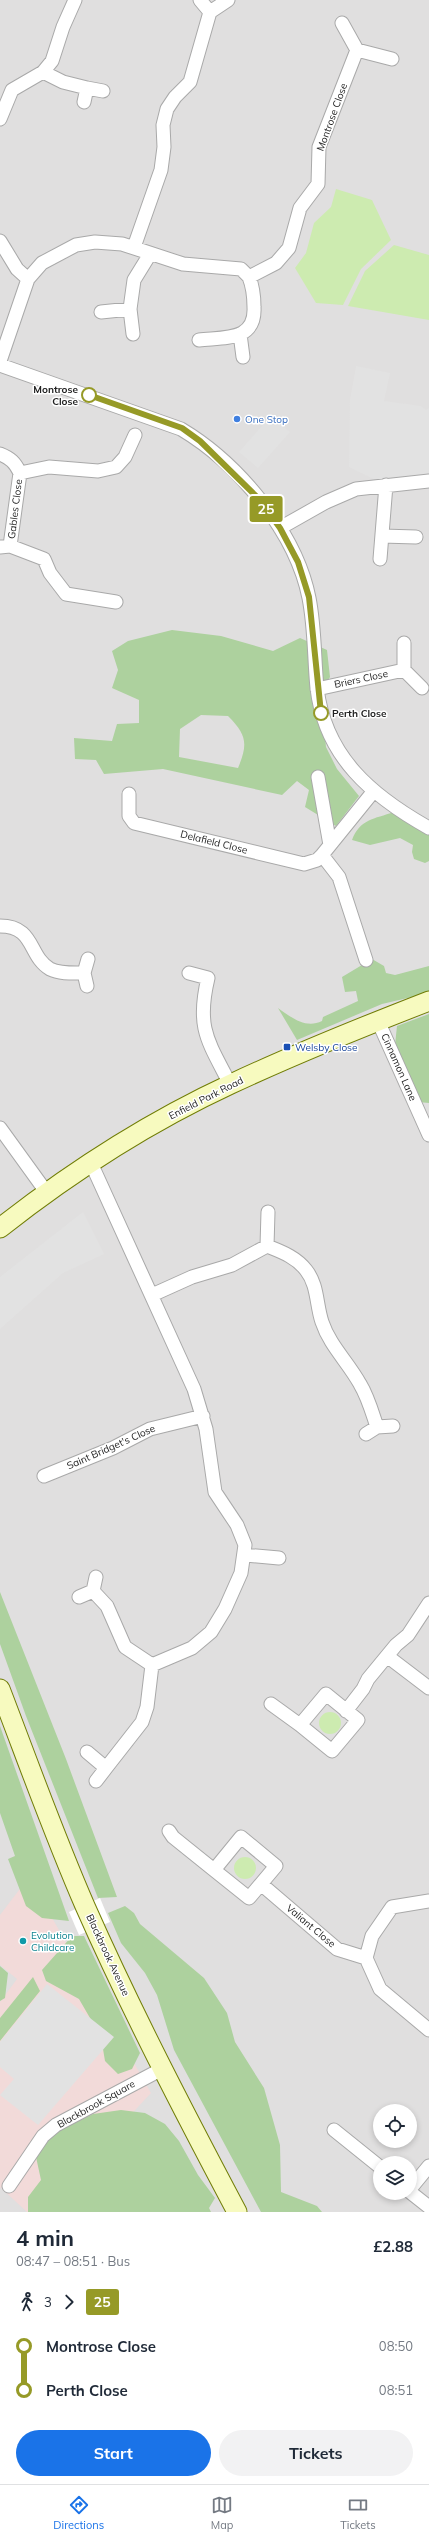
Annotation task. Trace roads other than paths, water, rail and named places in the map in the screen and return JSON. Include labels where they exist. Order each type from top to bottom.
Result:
[{"type":"street","points":[[0,120],[12,90],[43,72],[52,61],[63,27],[75,0]]},
{"type":"street","points":[[200,0],[210,12]]},
{"type":"street","points":[[134,247],[161,170],[164,148],[163,125],[167,109],[175,97],[190,82],[210,12],[228,0]]},
{"type":"street","points":[[342,23],[357,50],[392,59]]},
{"type":"street","name":"Montrose Close","points":[[249,277],[276,262],[289,248],[300,208],[318,184],[319,147],[357,50]]},
{"type":"street","points":[[43,72],[63,82],[103,91]]},
{"type":"street","points":[[84,102],[87,88]]},
{"type":"street","points":[[0,242],[17,269],[28,279]]},
{"type":"street","points":[[0,361],[28,279],[42,263],[76,246],[108,242],[134,247],[150,254],[192,266],[241,269],[249,277],[253,290],[254,322],[249,331],[240,334],[199,340]]},
{"type":"street","points":[[133,334],[130,309],[134,280],[150,254]]},
{"type":"street","points":[[101,312],[130,309]]},
{"type":"street","points":[[240,334],[243,357]]},
{"type":"street","points":[[0,365],[182,428],[200,441],[230,468],[259,499],[280,528],[298,562],[309,597],[317,689],[321,714],[330,736],[354,774],[374,792],[429,828]]},
{"type":"street","name":"Gables Close","points":[[20,473],[49,467],[98,471],[116,467],[125,457],[135,435]]},
{"type":"street","name":"Gables Close","points":[[0,454],[9,457],[16,464],[20,473],[5,547],[44,559],[50,573],[66,594],[116,602]]},
{"type":"street","points":[[280,528],[326,502],[356,489],[429,481]]},
{"type":"street","points":[[380,558],[386,485]]},
{"type":"street","points":[[382,536],[416,537]]},
{"type":"street","points":[[404,643],[404,670],[422,688]]},
{"type":"street","name":"Briers Close","points":[[317,689],[404,670]]},
{"type":"street","points":[[318,777],[326,850],[339,877],[366,960]]},
{"type":"street","points":[[326,850],[374,792]]},
{"type":"street","name":"Delafield Close","points":[[129,794],[129,816],[134,823],[304,864],[317,860],[326,850]]},
{"type":"street","points":[[0,926],[12,928],[25,934],[41,961],[50,969],[84,973]]},
{"type":"street","points":[[87,986],[84,973],[88,959]]},
{"type":"street","points":[[189,973],[208,978],[203,1004],[203,1027],[206,1037],[230,1084]]},
{"type":"street","name":"Enfield Park Road","points":[[0,1228],[47,1193],[92,1163],[142,1132],[230,1084],[429,1001]]},
{"type":"street","name":"Cinnamon Lane","points":[[378,1021],[429,1135]]},
{"type":"street","points":[[0,1128],[47,1193]]},
{"type":"street","points":[[92,1163],[188,1373],[203,1416],[214,1492],[243,1535],[245,1555],[241,1573],[225,1609],[211,1632],[192,1648],[152,1665]]},
{"type":"street","points":[[268,1212],[268,1246]]},
{"type":"street","points":[[152,1295],[192,1277],[238,1263],[268,1246]]},
{"type":"street","points":[[268,1246],[290,1256],[309,1274],[326,1333],[337,1353],[361,1386],[372,1431],[393,1426]]},
{"type":"street","name":"Saint Bridget's Close","points":[[44,1476],[113,1448],[150,1429],[203,1416]]},
{"type":"street","points":[[245,1555],[279,1558]]},
{"type":"street","points":[[93,1591],[96,1578]]},
{"type":"street","points":[[93,1591],[107,1606],[125,1647],[152,1665]]},
{"type":"street","points":[[79,1596],[93,1591]]},
{"type":"street","points":[[346,1710],[387,1656],[408,1635],[429,1604]]},
{"type":"street","points":[[387,1656],[429,1688]]},
{"type":"street","points":[[96,1781],[142,1722],[147,1707],[152,1665]]},
{"type":"street","name":"Blackbrook Avenue","points":[[0,1689],[55,1835],[95,1928],[162,2069],[237,2212]]},
{"type":"street","points":[[271,1704],[300,1724],[332,1751],[358,1720],[326,1694],[300,1724]]},
{"type":"street","points":[[87,1752],[106,1768]]},
{"type":"street","points":[[169,1831],[173,1837],[214,1870],[249,1898],[276,1866],[241,1838],[214,1870]]},
{"type":"street","name":"Valiant Close","points":[[261,1884],[337,1949],[366,1958]]},
{"type":"street","points":[[429,1901],[392,1907],[372,1936],[366,1958],[374,1979],[383,1993],[429,2030]]},
{"type":"street","name":"Blackbrook Square","points":[[9,2186],[43,2136],[56,2125],[162,2069]]},
{"type":"street","points":[[334,2130],[373,2161]]},
{"type":"street","points":[[417,2182],[429,2166]]},
{"type":"street","points":[[417,2197],[429,2207]]},
{"type":"place","name":"Montrose Close","points":[[89,395]]},
{"type":"place","name":"One Stop","points":[[237,419]]},
{"type":"place","name":"Perth Close","points":[[321,713]]},
{"type":"place","name":"Welsby Close","points":[[287,1047]]},
{"type":"place","name":"Evolution Childcare","points":[[23,1941]]}]
